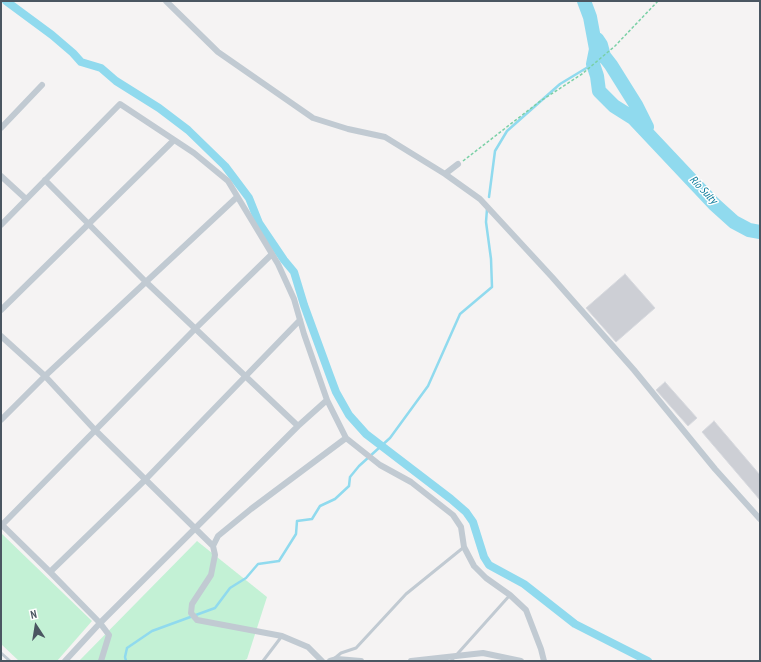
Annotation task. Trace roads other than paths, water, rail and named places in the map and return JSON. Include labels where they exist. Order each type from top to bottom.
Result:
[{"type":"street","points":[[166,1],[218,52],[312,118],[348,129],[385,137],[446,174],[480,199],[552,277],[634,370],[714,469],[760,519]]},
{"type":"street","points":[[1,128],[42,85]]},
{"type":"street","points":[[1,225],[120,104],[194,153],[228,181],[278,264],[294,299],[326,400],[346,438],[380,465],[411,482],[453,515],[461,527],[464,547],[474,566],[486,578],[510,595],[526,610],[544,661]]},
{"type":"street","points":[[1,310],[174,140]]},
{"type":"street","points":[[446,174],[458,164]]},
{"type":"street","points":[[1,176],[26,199]]},
{"type":"street","points":[[45,180],[146,282],[298,426]]},
{"type":"street","points":[[1,420],[237,197]]},
{"type":"street","points":[[101,661],[109,635],[100,623],[1,524],[195,329],[272,254]]},
{"type":"street","points":[[50,572],[146,479],[300,320]]},
{"type":"street","points":[[1,336],[46,376],[95,430],[213,546],[215,555],[211,575],[192,604],[191,613],[197,620],[282,636],[308,647],[322,661]]},
{"type":"street","points":[[65,661],[100,623],[326,400]]},
{"type":"street","points":[[213,546],[218,536],[251,509],[346,438]]},
{"type":"street","points":[[411,661],[483,653],[521,661]]},
{"type":"street","points":[[332,661],[337,659],[361,661]]},
{"type":"lane","points":[[332,661],[341,653],[356,648],[406,594],[464,547]]},
{"type":"lane","points":[[451,661],[510,595]]},
{"type":"lane","points":[[263,661],[282,636]]},
{"type":"lane","points":[[1,653],[10,661]]},
{"type":"waterway","points":[[6,1],[52,35],[81,62],[101,68],[116,81],[159,108],[188,130],[225,166],[249,198],[259,223],[294,272],[304,305],[336,392],[349,415],[366,434],[466,512],[473,522],[484,557],[489,565],[524,584],[575,624],[648,661]]},
{"type":"waterway","name":"Río Sulty","points":[[584,1],[590,17],[596,49],[593,64],[597,76],[599,91],[614,106],[633,118],[714,204],[734,222],[749,230],[760,232]]},
{"type":"waterway","name":"Río Sulty","points":[[597,39],[601,45],[604,56],[636,105],[647,127]]},
{"type":"waterway","points":[[489,197],[495,151],[507,131],[560,84],[593,64]]},
{"type":"waterway","points":[[126,661],[125,657],[127,648],[152,631],[215,608],[230,588],[246,578],[258,564],[279,561],[296,534],[297,521],[312,519],[320,506],[335,499],[349,486],[350,477],[359,466],[390,438],[428,386],[460,314],[492,287],[491,259],[486,222],[487,209]]}]
